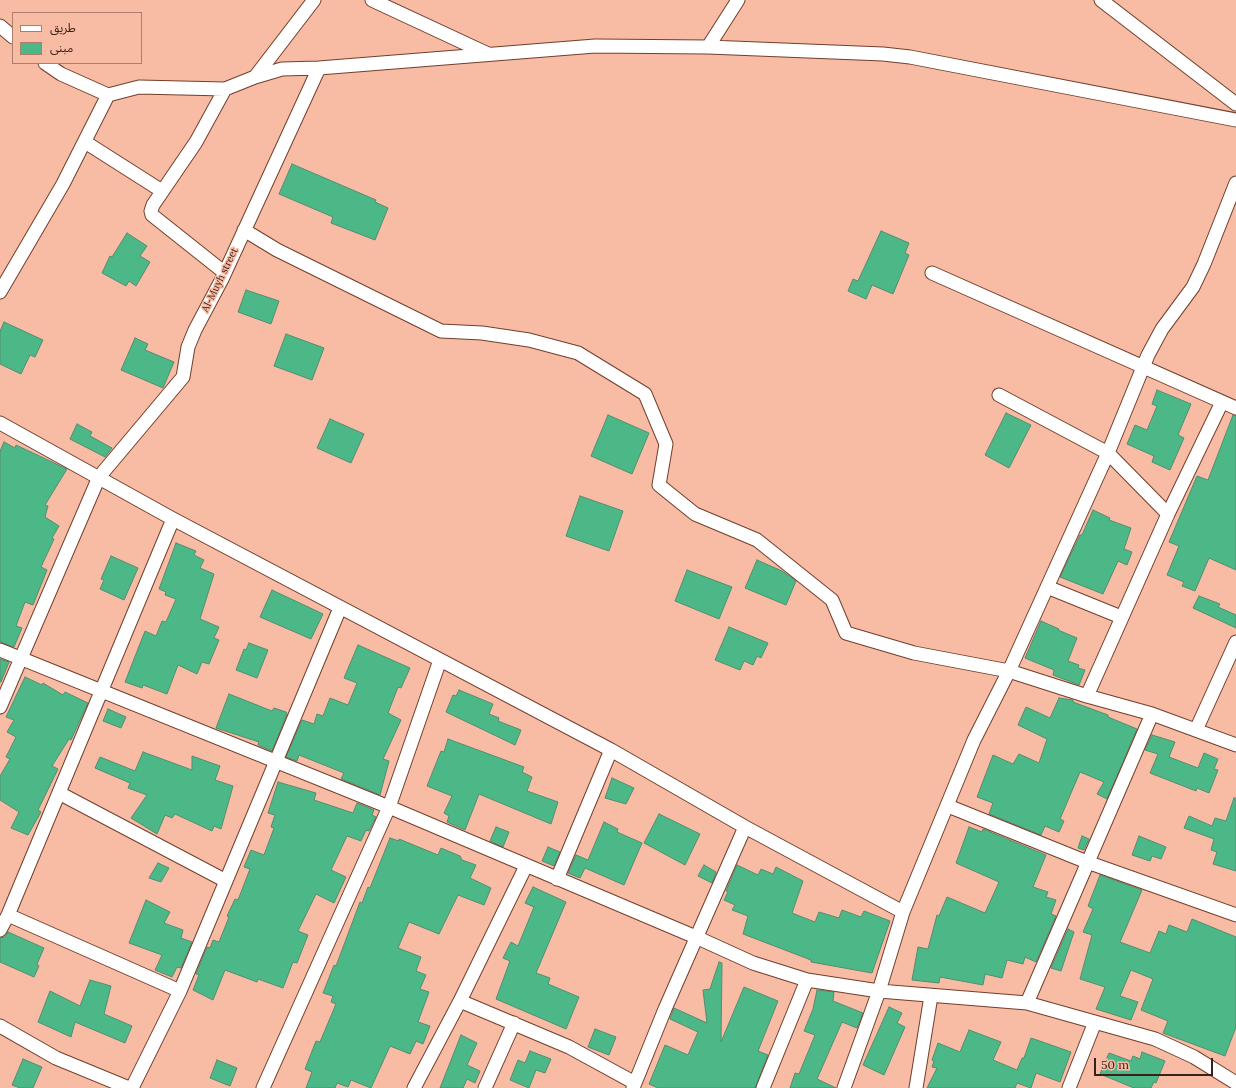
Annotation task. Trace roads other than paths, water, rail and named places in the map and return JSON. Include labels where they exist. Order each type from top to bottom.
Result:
[{"type":"street","points":[[256,77],[314,0]]},
{"type":"street","points":[[372,0],[490,54]]},
{"type":"street","points":[[708,46],[738,0]]},
{"type":"street","points":[[1101,0],[1236,104]]},
{"type":"street","points":[[0,26],[12,36]]},
{"type":"street","points":[[46,64],[61,74],[108,94],[139,88],[225,89],[282,69],[319,68],[596,46],[708,46],[883,54],[910,57],[1236,120]]},
{"type":"street","name":"Al-Muyh street","points":[[0,707],[99,477],[183,377],[188,347],[195,330],[225,273],[319,68]]},
{"type":"street","points":[[225,89],[196,142],[153,205],[152,215],[225,273]]},
{"type":"street","points":[[0,292],[63,184],[108,94]]},
{"type":"street","points":[[85,142],[162,191]]},
{"type":"street","points":[[844,1088],[879,991],[903,912],[974,740],[1009,671],[1108,453],[1144,369],[1148,356],[1162,329],[1193,287],[1204,264],[1236,183]]},
{"type":"street","points":[[244,230],[277,250],[441,331],[482,333],[529,340],[578,353],[645,394],[666,444],[659,485],[695,514],[757,540],[832,600],[846,633],[914,653],[1009,671],[1086,696],[1152,714],[1236,745]]},
{"type":"street","points":[[932,273],[1144,369],[1236,408]]},
{"type":"street","points":[[999,395],[1108,453],[1168,514]]},
{"type":"street","points":[[1086,696],[1168,514],[1222,402]]},
{"type":"street","points":[[0,423],[173,519],[611,750],[746,827],[903,912]]},
{"type":"street","points":[[0,930],[8,915],[173,519]]},
{"type":"street","points":[[1047,587],[1121,617]]},
{"type":"street","points":[[0,1026],[56,1058],[130,1088],[180,991],[340,608]]},
{"type":"street","points":[[1196,730],[1236,642]]},
{"type":"street","points":[[0,650],[101,693],[388,807],[698,938],[753,963],[808,980],[879,991],[1027,1003],[1155,1039],[1194,1057],[1235,1084]]},
{"type":"street","points":[[263,1088],[388,807],[440,660]]},
{"type":"street","points":[[1027,1003],[1152,714]]},
{"type":"street","points":[[556,879],[611,750]]},
{"type":"street","points":[[59,793],[226,881]]},
{"type":"street","points":[[948,806],[1088,862],[1236,915]]},
{"type":"street","points":[[460,1001],[569,1047],[634,1085],[665,1009],[698,938],[746,827]]},
{"type":"street","points":[[414,1088],[460,1001],[526,866]]},
{"type":"street","points":[[8,915],[180,991]]},
{"type":"street","points":[[763,1088],[808,980]]},
{"type":"street","points":[[916,1088],[931,996]]},
{"type":"street","points":[[1069,1088],[1095,1022]]},
{"type":"street","points":[[485,1088],[514,1023]]}]
